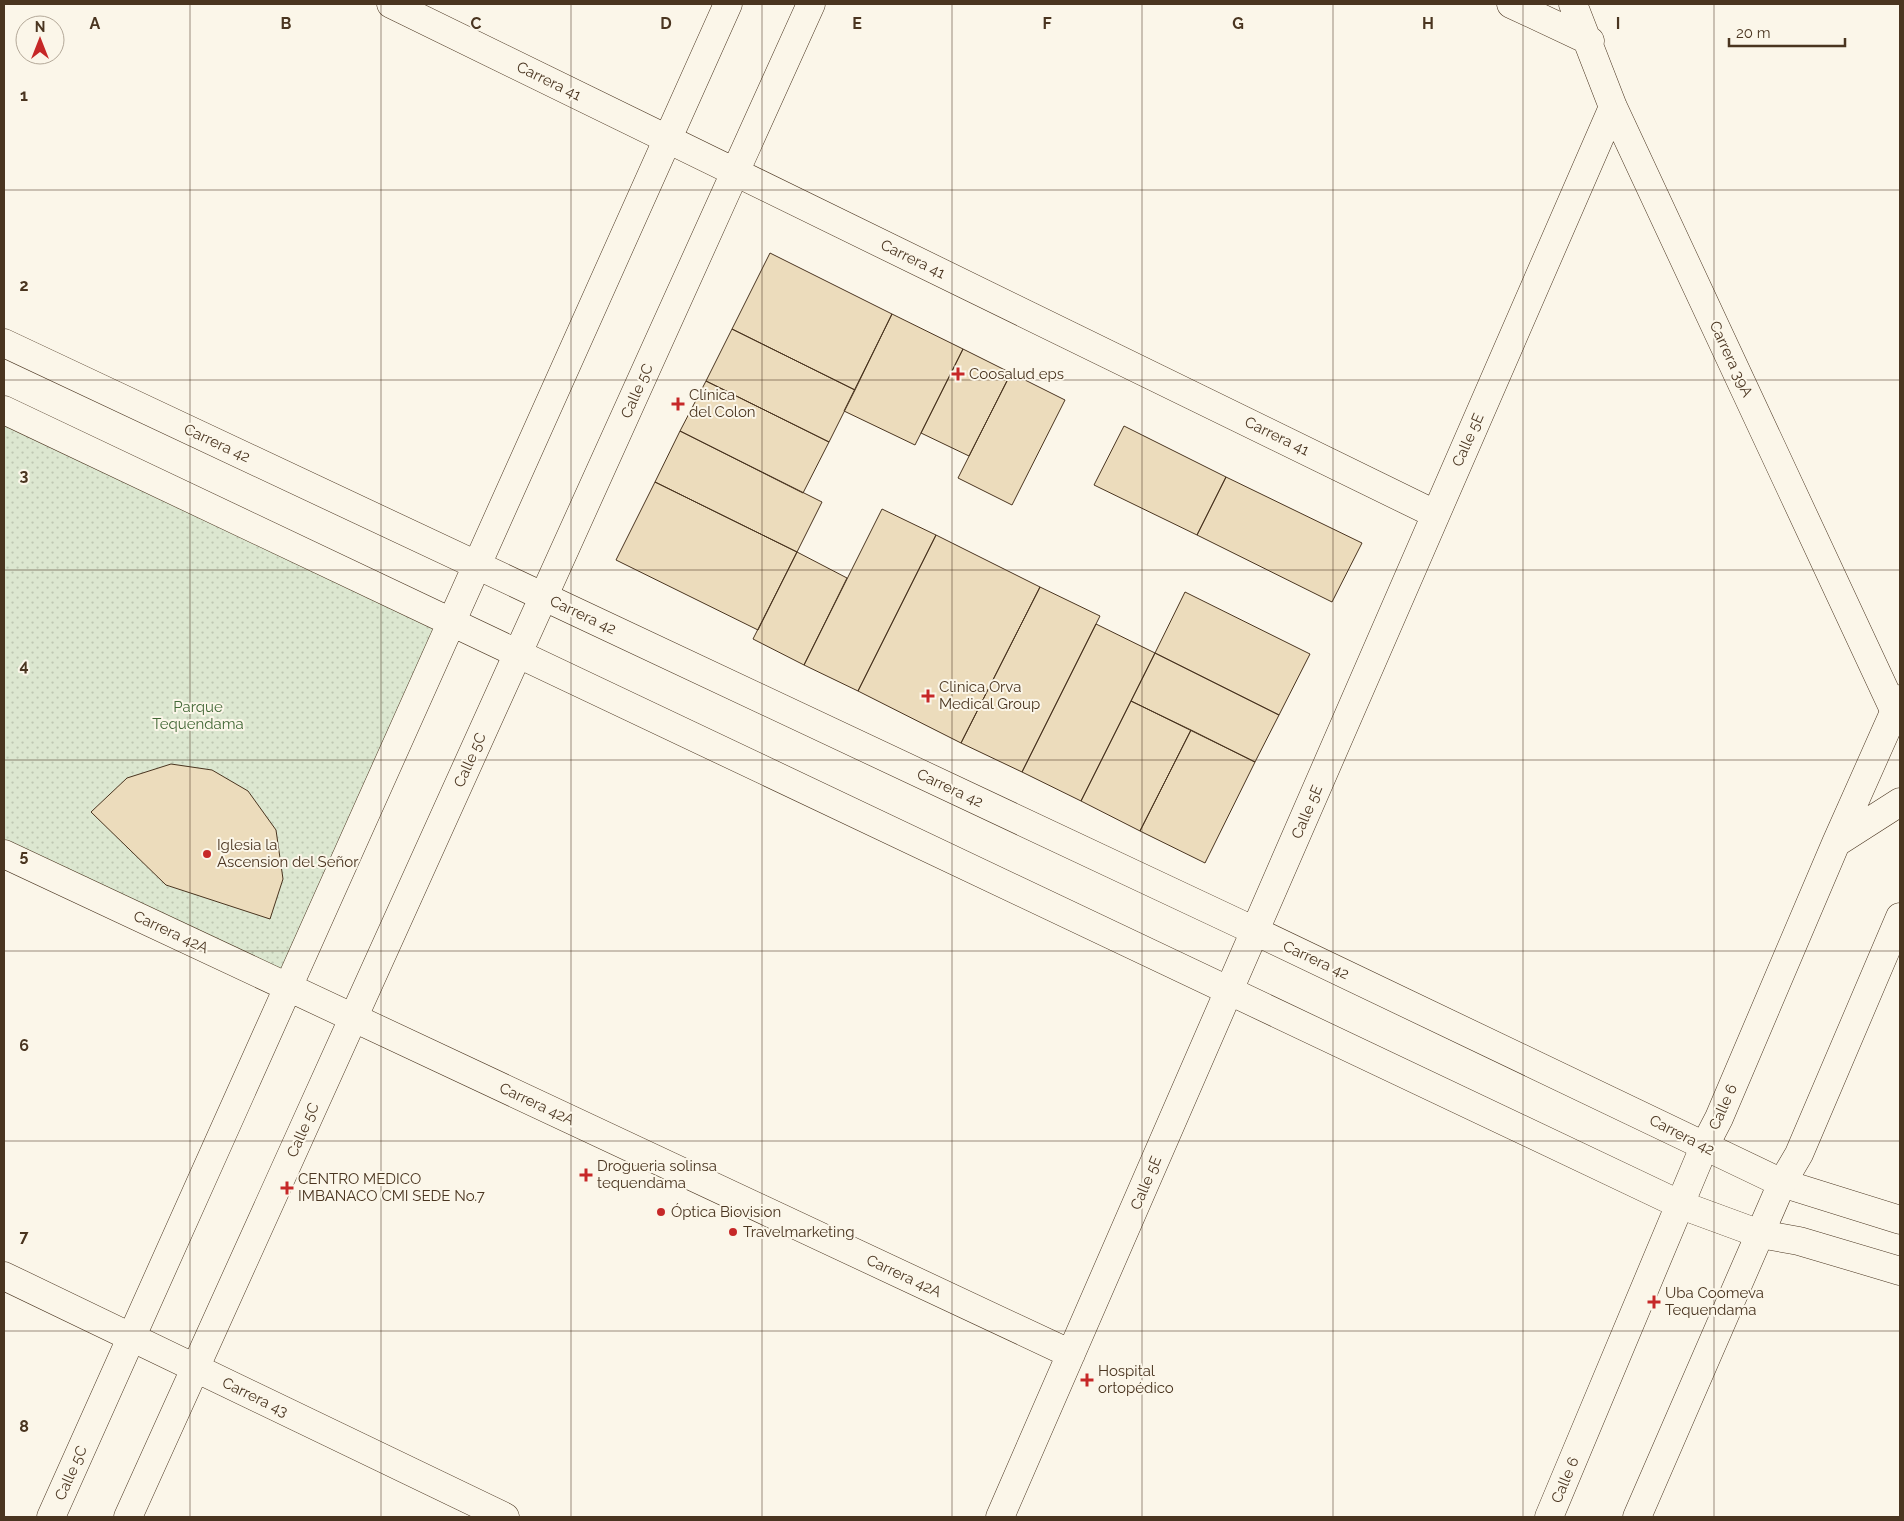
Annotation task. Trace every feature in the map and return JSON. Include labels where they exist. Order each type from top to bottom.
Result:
[{"type":"street","name":"Carrera 41","points":[[391,4],[1435,514]]},
{"type":"street","name":"Calle 5C","points":[[51,1517],[728,4]]},
{"type":"street","name":"Calle 5C","points":[[128,1517],[811,4]]},
{"type":"street","points":[[1511,4],[1590,42]]},
{"type":"street","name":"Carrera 39A","points":[[1574,4],[1614,106],[1897,706]]},
{"type":"street","name":"Calle 5E","points":[[1000,1517],[1614,106]]},
{"type":"street","name":"Carrera 42","points":[[4,343],[1255,931],[1671,1129],[1704,1147],[1782,1183],[1900,1220]]},
{"type":"street","points":[[4,410],[1681,1205],[1760,1234],[1799,1241],[1900,1272]]},
{"type":"street","name":"Calle 6","points":[[1549,1517],[1704,1147],[1719,1118],[1836,843],[1897,706]]},
{"type":"street","points":[[1836,843],[1900,802]]},
{"type":"street","name":"Carrera 42A","points":[[4,854],[1072,1354]]},
{"type":"street","points":[[1637,1517],[1782,1183],[1799,1154],[1900,917]]},
{"type":"street","name":"Carrera 43","points":[[4,1276],[505,1517]]},
{"type":"green space","name":"Parque Tequendama","points":[[4,410],[451,623],[288,987],[4,854]]},
{"type":"building","points":[[770,253],[892,314],[855,390],[732,329]]},
{"type":"building","points":[[892,314],[963,349],[915,445],[844,411]]},
{"type":"building","points":[[732,329],[855,390],[829,442],[706,381]]},
{"type":"building","points":[[963,349],[1011,373],[969,456],[921,433]]},
{"type":"building","points":[[1011,373],[1065,400],[1012,505],[958,478]]},
{"type":"building","points":[[706,381],[829,442],[803,493],[680,431]]},
{"type":"building","points":[[1124,426],[1226,477],[1197,535],[1094,485]]},
{"type":"building","points":[[680,431],[822,502],[797,552],[655,482]]},
{"type":"building","points":[[1226,477],[1362,543],[1332,602],[1197,535]]},
{"type":"building","points":[[655,482],[797,552],[758,630],[616,560]]},
{"type":"building","points":[[882,509],[936,535],[858,691],[804,665]]},
{"type":"building","points":[[936,535],[1040,587],[961,743],[858,691]]},
{"type":"building","points":[[797,552],[847,578],[804,665],[753,639]]},
{"type":"building","points":[[1040,587],[1100,616],[1022,772],[961,743]]},
{"type":"building","points":[[1185,592],[1310,654],[1279,715],[1155,653]]},
{"type":"building","points":[[1096,624],[1155,653],[1081,801],[1022,772]]},
{"type":"building","points":[[1155,653],[1279,715],[1255,762],[1131,701]]},
{"type":"building","points":[[1131,701],[1191,730],[1140,831],[1081,801]]},
{"type":"building","points":[[1191,730],[1255,762],[1205,863],[1140,831]]},
{"type":"building","name":"Iglesia la Ascension del Señor","points":[[171,764],[212,770],[248,791],[276,830],[283,879],[270,919],[166,885],[91,812],[127,778]]},
{"type":"place","name":"Coosalud eps","points":[[958,374]]},
{"type":"place","name":"Clínica del Colon","points":[[678,404]]},
{"type":"place","name":"Clinica Orva Medical Group","points":[[928,696]]},
{"type":"place","name":"Iglesia la Ascension del Señor","points":[[207,854]]},
{"type":"place","name":"Drogueria solinsa tequendama","points":[[586,1175]]},
{"type":"place","name":"CENTRO MEDICO IMBANACO CMI SEDE No.7","points":[[287,1188]]},
{"type":"place","name":"Óptica Biovision","points":[[661,1212]]},
{"type":"place","name":"Travelmarketing","points":[[733,1232]]},
{"type":"place","name":"Uba Coomeva Tequendama","points":[[1654,1302]]},
{"type":"place","name":"Hospital ortopédico","points":[[1087,1380]]}]
